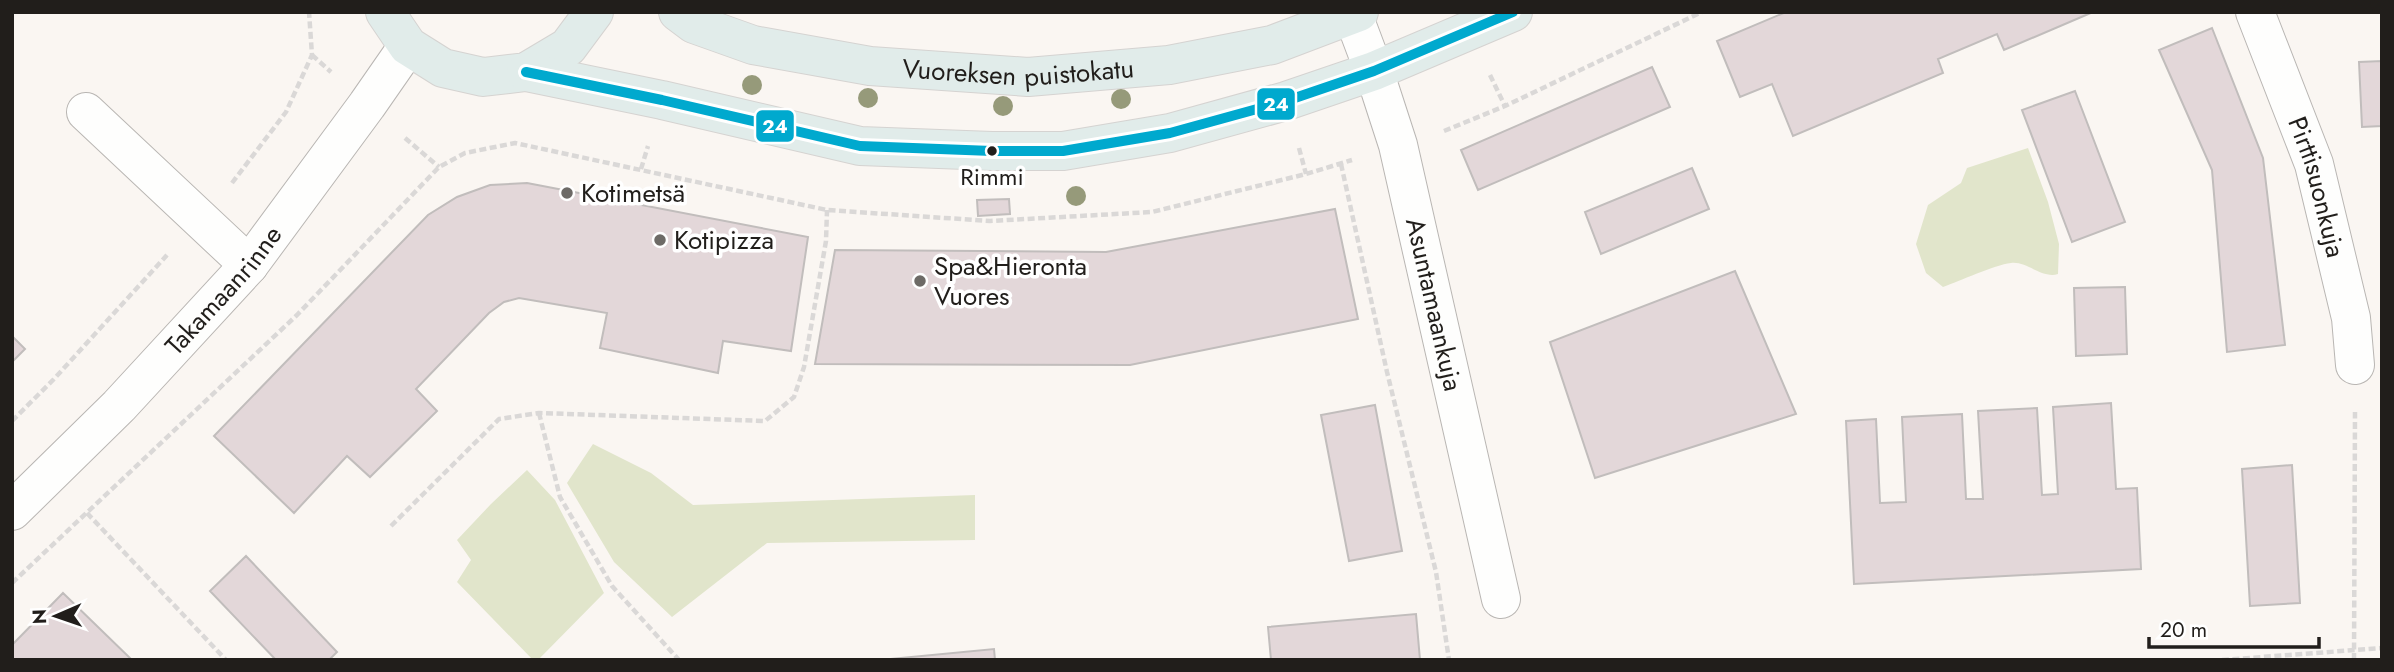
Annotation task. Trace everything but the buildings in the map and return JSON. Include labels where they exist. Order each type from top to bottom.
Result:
[{"type":"main road","points":[[385,12],[408,46],[443,68],[483,78],[526,72],[860,146],[1016,151],[1063,151],[1170,133],[1286,101],[1374,71],[1513,12]]},
{"type":"main road","points":[[526,72],[568,47],[594,12]]},
{"type":"main road","name":"Vuoreksen puistokatu","points":[[678,12],[694,24],[753,45],[870,66],[1028,77],[1170,65],[1272,44],[1356,14]]},
{"type":"street","name":"Pirttisuonkuja","points":[[2255,12],[2314,164],[2350,318],[2355,365]]},
{"type":"street","name":"Asuntamaankuja","points":[[1356,14],[1398,145],[1501,599]]},
{"type":"street","name":"Takamaanrinne","points":[[12,511],[118,406],[249,265],[408,46]]},
{"type":"street","points":[[86,112],[249,265]]},
{"type":"path","points":[[309,12],[312,55]]},
{"type":"path","points":[[1341,164],[1387,372],[1436,572],[1449,660]]},
{"type":"path","points":[[12,583],[297,315],[439,167]]},
{"type":"path","points":[[391,526],[499,419],[539,413],[765,421],[794,397],[804,367],[826,241],[827,210]]},
{"type":"path","points":[[2354,660],[2355,365]]},
{"type":"path","points":[[539,413],[560,497],[612,586],[679,660]]},
{"type":"path","points":[[49,476],[226,660]]},
{"type":"path","points":[[2222,660],[2382,648]]},
{"type":"green space","points":[[2028,148],[2048,202],[2059,244],[2058,274],[2046,274],[2011,263],[1943,287],[1926,273],[1916,244],[1928,205],[1961,183],[1967,168]]},
{"type":"green space","points":[[593,444],[651,473],[693,505],[975,495],[975,540],[767,543],[672,617],[614,562],[567,483]]},
{"type":"green space","points":[[527,470],[555,500],[604,593],[538,660],[533,660],[457,582],[471,560],[457,540]]},
{"type":"transit line","name":"24","points":[[526,72],[860,146],[1063,151],[1170,133],[1286,101],[1374,71],[1513,12]]},
{"type":"place","name":"Rimmi","points":[[992,151]]},
{"type":"place","name":"Kotimetsä","points":[[567,193]]},
{"type":"place","name":"Kotipizza","points":[[660,240]]},
{"type":"place","name":"Spa&Hieronta Vuores","points":[[920,281]]}]
